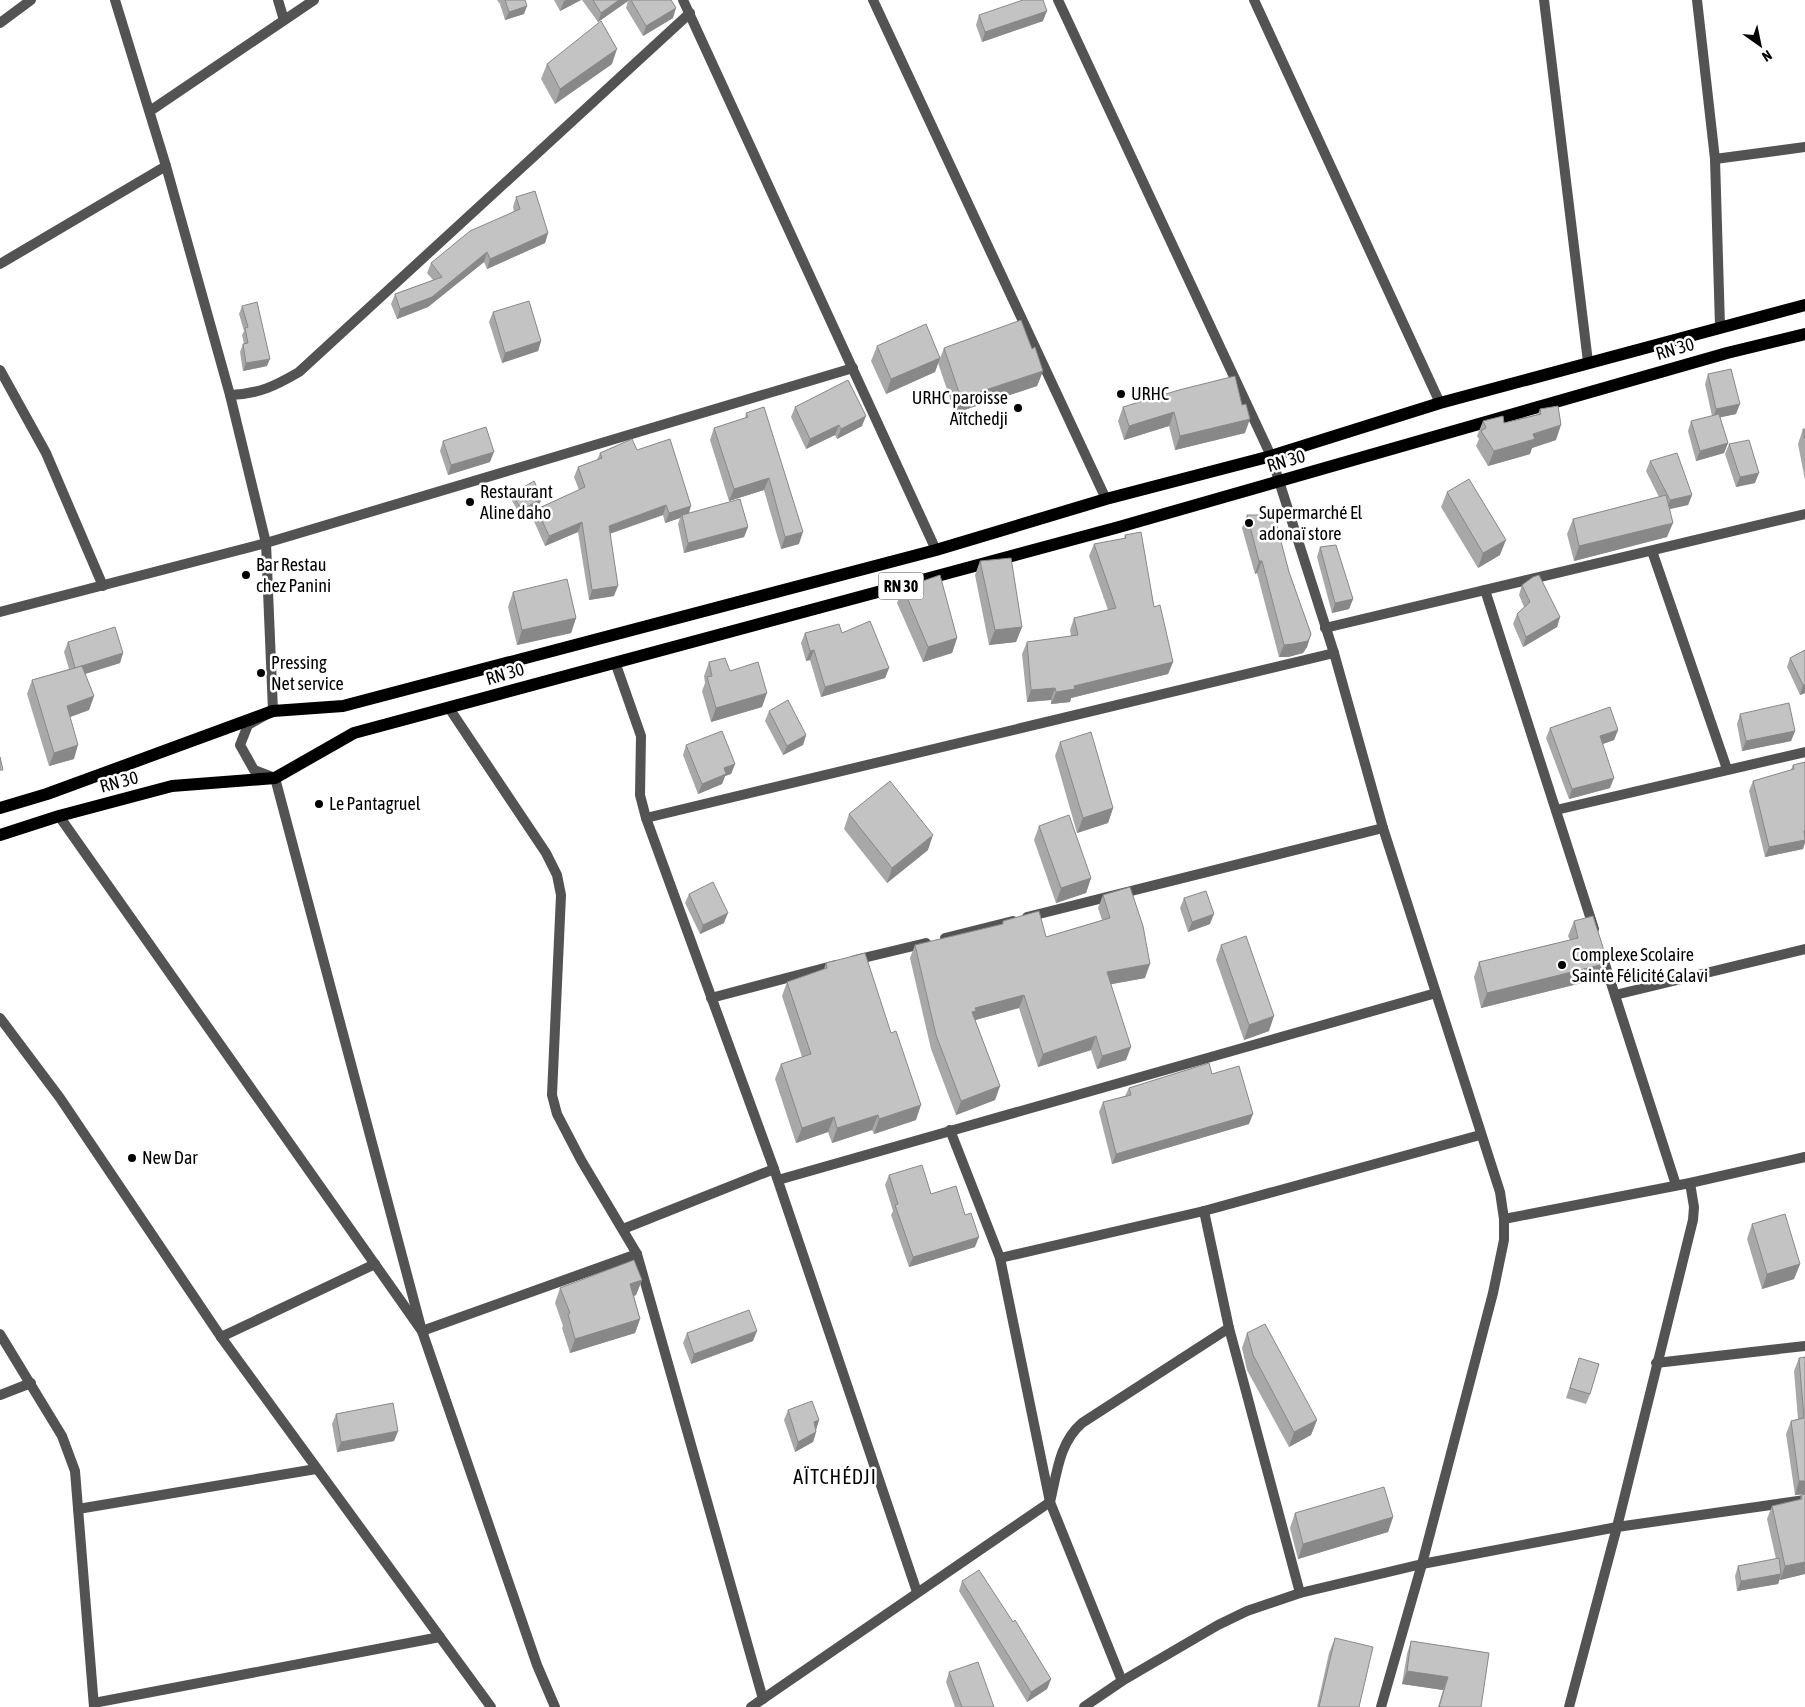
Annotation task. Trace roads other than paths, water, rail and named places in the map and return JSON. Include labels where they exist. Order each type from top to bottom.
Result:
[{"type":"main road","name":"RN 30","points":[[0,808],[47,794],[273,712],[342,706],[936,550],[1106,499],[1271,456],[1440,403],[1720,326],[1805,305]]},
{"type":"main road","name":"RN 30","points":[[0,835],[58,816],[172,786],[275,778],[354,733],[962,570],[1727,352],[1805,334]]},
{"type":"street","points":[[0,23],[30,0]]},
{"type":"street","points":[[115,0],[150,111],[230,395],[266,543],[273,712],[248,725],[240,745],[254,770],[275,778],[422,1331],[537,1665],[555,1707]]},
{"type":"street","points":[[278,0],[284,20]]},
{"type":"street","points":[[150,111],[314,0]]},
{"type":"street","points":[[683,0],[936,550]]},
{"type":"street","points":[[873,0],[1106,499]]},
{"type":"street","points":[[1058,0],[1271,456],[1334,653],[1383,828],[1480,1135],[1500,1192],[1504,1219],[1504,1240],[1493,1293],[1422,1564],[1381,1707]]},
{"type":"street","points":[[1254,0],[1440,403]]},
{"type":"street","points":[[1544,0],[1588,362]]},
{"type":"street","points":[[1698,0],[1715,159],[1720,326]]},
{"type":"street","points":[[230,395],[253,394],[275,386],[299,372],[690,13]]},
{"type":"street","points":[[1715,159],[1805,147]]},
{"type":"street","points":[[0,264],[166,166]]},
{"type":"street","points":[[0,612],[266,543],[853,368]]},
{"type":"street","points":[[0,370],[46,454],[103,586]]},
{"type":"street","points":[[1325,628],[1805,514]]},
{"type":"street","points":[[1652,551],[1727,769]]},
{"type":"street","points":[[1485,590],[1676,1185]]},
{"type":"street","points":[[646,818],[1334,653]]},
{"type":"street","points":[[615,662],[641,736],[640,795],[646,818],[778,1180],[917,1592]]},
{"type":"street","points":[[449,708],[546,853],[557,875],[561,895],[552,1095],[557,1114],[581,1160],[637,1254],[763,1698]]},
{"type":"street","points":[[1556,810],[1805,752]]},
{"type":"street","points":[[58,816],[422,1331]]},
{"type":"street","points":[[711,998],[1383,828]]},
{"type":"street","points":[[1615,995],[1805,949]]},
{"type":"street","points":[[778,1180],[1436,993]]},
{"type":"street","points":[[0,1018],[60,1098],[221,1337],[491,1707]]},
{"type":"street","points":[[950,1130],[1000,1258],[1050,1502],[1122,1681]]},
{"type":"street","points":[[1000,1258],[1204,1211],[1480,1135]]},
{"type":"street","points":[[1504,1219],[1690,1183],[1805,1157]]},
{"type":"street","points":[[623,1229],[774,1169]]},
{"type":"street","points":[[1569,1707],[1617,1527],[1656,1363],[1693,1220],[1693,1195],[1690,1183]]},
{"type":"street","points":[[1204,1211],[1229,1328],[1300,1593]]},
{"type":"street","points":[[422,1331],[637,1254]]},
{"type":"street","points":[[221,1337],[375,1264]]},
{"type":"street","points":[[751,1707],[1050,1502],[1064,1445],[1072,1432],[1229,1328]]},
{"type":"street","points":[[0,1334],[62,1436],[75,1471],[94,1705],[440,1638]]},
{"type":"street","points":[[1656,1363],[1805,1346]]},
{"type":"street","points":[[0,1395],[31,1383]]},
{"type":"street","points":[[78,1509],[316,1469]]},
{"type":"street","points":[[1084,1707],[1122,1681],[1218,1625],[1247,1611],[1300,1593],[1422,1564],[1617,1527],[1805,1500]]},
{"type":"place","name":"URHC","points":[[1121,394]]},
{"type":"place","name":"URHC paroisse Aïtchedji","points":[[1018,408]]},
{"type":"place","name":"Restaurant Aline daho","points":[[470,502]]},
{"type":"place","name":"Supermarché El adonaï store","points":[[1249,523]]},
{"type":"place","name":"Bar Restau chez Panini","points":[[246,575]]},
{"type":"place","name":"Pressing Net service","points":[[261,673]]},
{"type":"place","name":"Le Pantagruel","points":[[319,804]]},
{"type":"place","name":"Complexe Scolaire Sainte Félicité Calavi","points":[[1562,965]]},
{"type":"place","name":"New Dar","points":[[132,1158]]},
{"type":"district","name":"AÏTCHÉDJI","points":[[835,1477]]}]
